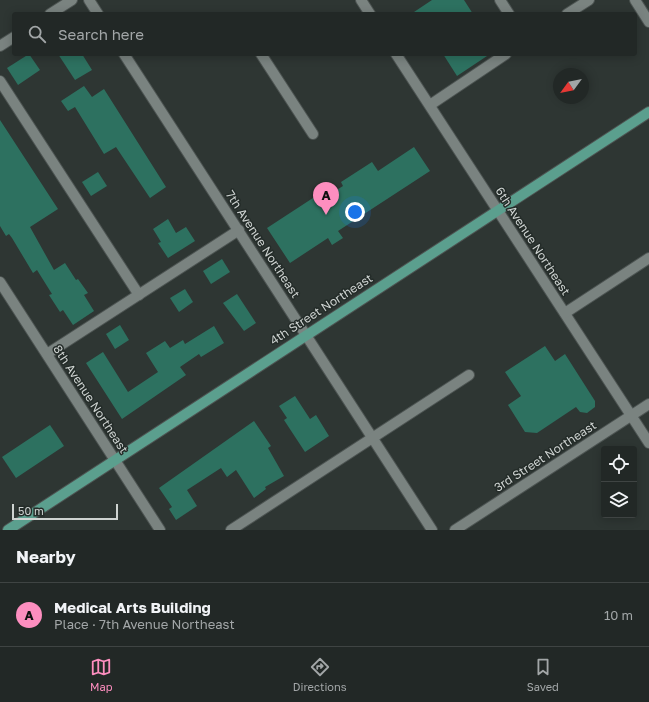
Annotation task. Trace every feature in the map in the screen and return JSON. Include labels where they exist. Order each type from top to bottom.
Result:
[{"type":"main road","name":"4th Street Northeast","points":[[8,530],[649,112]]},
{"type":"street","points":[[53,12],[72,0]]},
{"type":"street","points":[[89,0],[97,12]]},
{"type":"street","points":[[361,0],[369,12]]},
{"type":"street","points":[[500,0],[508,12]]},
{"type":"street","points":[[570,12],[589,0]]},
{"type":"street","points":[[634,0],[649,22]]},
{"type":"street","points":[[0,46],[12,38]]},
{"type":"street","name":"7th Avenue Northeast","points":[[125,56],[307,334],[432,530]]},
{"type":"street","points":[[262,56],[313,134]]},
{"type":"street","name":"6th Avenue Northeast","points":[[397,56],[649,443]]},
{"type":"street","points":[[430,106],[503,56]]},
{"type":"street","points":[[0,81],[139,295]]},
{"type":"street","points":[[47,354],[239,230]]},
{"type":"street","points":[[565,313],[649,258]]},
{"type":"street","name":"8th Avenue Northeast","points":[[0,282],[160,530]]},
{"type":"street","points":[[231,530],[469,374]]},
{"type":"street","name":"3rd Street Northeast","points":[[455,530],[649,404]]},
{"type":"building","points":[[432,0],[464,0],[472,12],[414,12]]},
{"type":"building","points":[[26,56],[30,56],[40,70],[18,85],[7,68]]},
{"type":"building","points":[[59,56],[83,56],[92,70],[75,80]]},
{"type":"building","points":[[444,56],[487,56],[457,76]]},
{"type":"building","points":[[84,86],[92,97],[104,89],[166,187],[150,198],[116,147],[104,154],[75,107],[68,111],[61,101]]},
{"type":"building","points":[[0,120],[58,209],[30,227],[54,270],[65,263],[76,280],[78,279],[88,293],[84,295],[94,311],[73,325],[63,310],[60,312],[49,295],[52,294],[37,270],[33,273],[12,238],[9,234],[6,236],[0,226]]},
{"type":"building","points":[[414,147],[430,171],[338,231],[343,238],[332,245],[328,238],[290,263],[267,228],[316,196],[319,201],[343,186],[341,182],[372,162],[378,171]]},
{"type":"building","points":[[98,172],[107,186],[91,196],[82,182]]},
{"type":"building","points":[[168,219],[176,233],[186,227],[195,241],[168,258],[158,243],[161,242],[153,229]]},
{"type":"building","points":[[222,259],[230,272],[211,284],[203,271]]},
{"type":"building","points":[[185,289],[193,302],[179,312],[170,298]]},
{"type":"building","points":[[237,294],[256,323],[244,331],[223,303]]},
{"type":"building","points":[[120,325],[129,340],[115,349],[106,334]]},
{"type":"building","points":[[214,326],[224,343],[201,357],[199,354],[180,367],[186,375],[122,419],[86,363],[103,352],[128,392],[158,372],[146,353],[165,341],[170,348],[183,340],[185,344]]},
{"type":"building","points":[[545,346],[555,361],[565,354],[595,401],[595,407],[587,413],[580,412],[576,407],[537,433],[525,432],[508,405],[521,396],[505,372]]},
{"type":"building","points":[[295,396],[310,419],[316,415],[329,436],[305,452],[284,420],[287,418],[279,406]]},
{"type":"building","points":[[254,421],[271,446],[268,448],[284,476],[265,487],[266,489],[254,498],[236,470],[227,477],[221,468],[187,490],[197,506],[176,520],[169,509],[172,507],[159,488]]},
{"type":"building","points":[[50,425],[64,446],[16,478],[2,457]]},
{"type":"place","name":"Medical Arts Building","points":[[326,215]]}]
